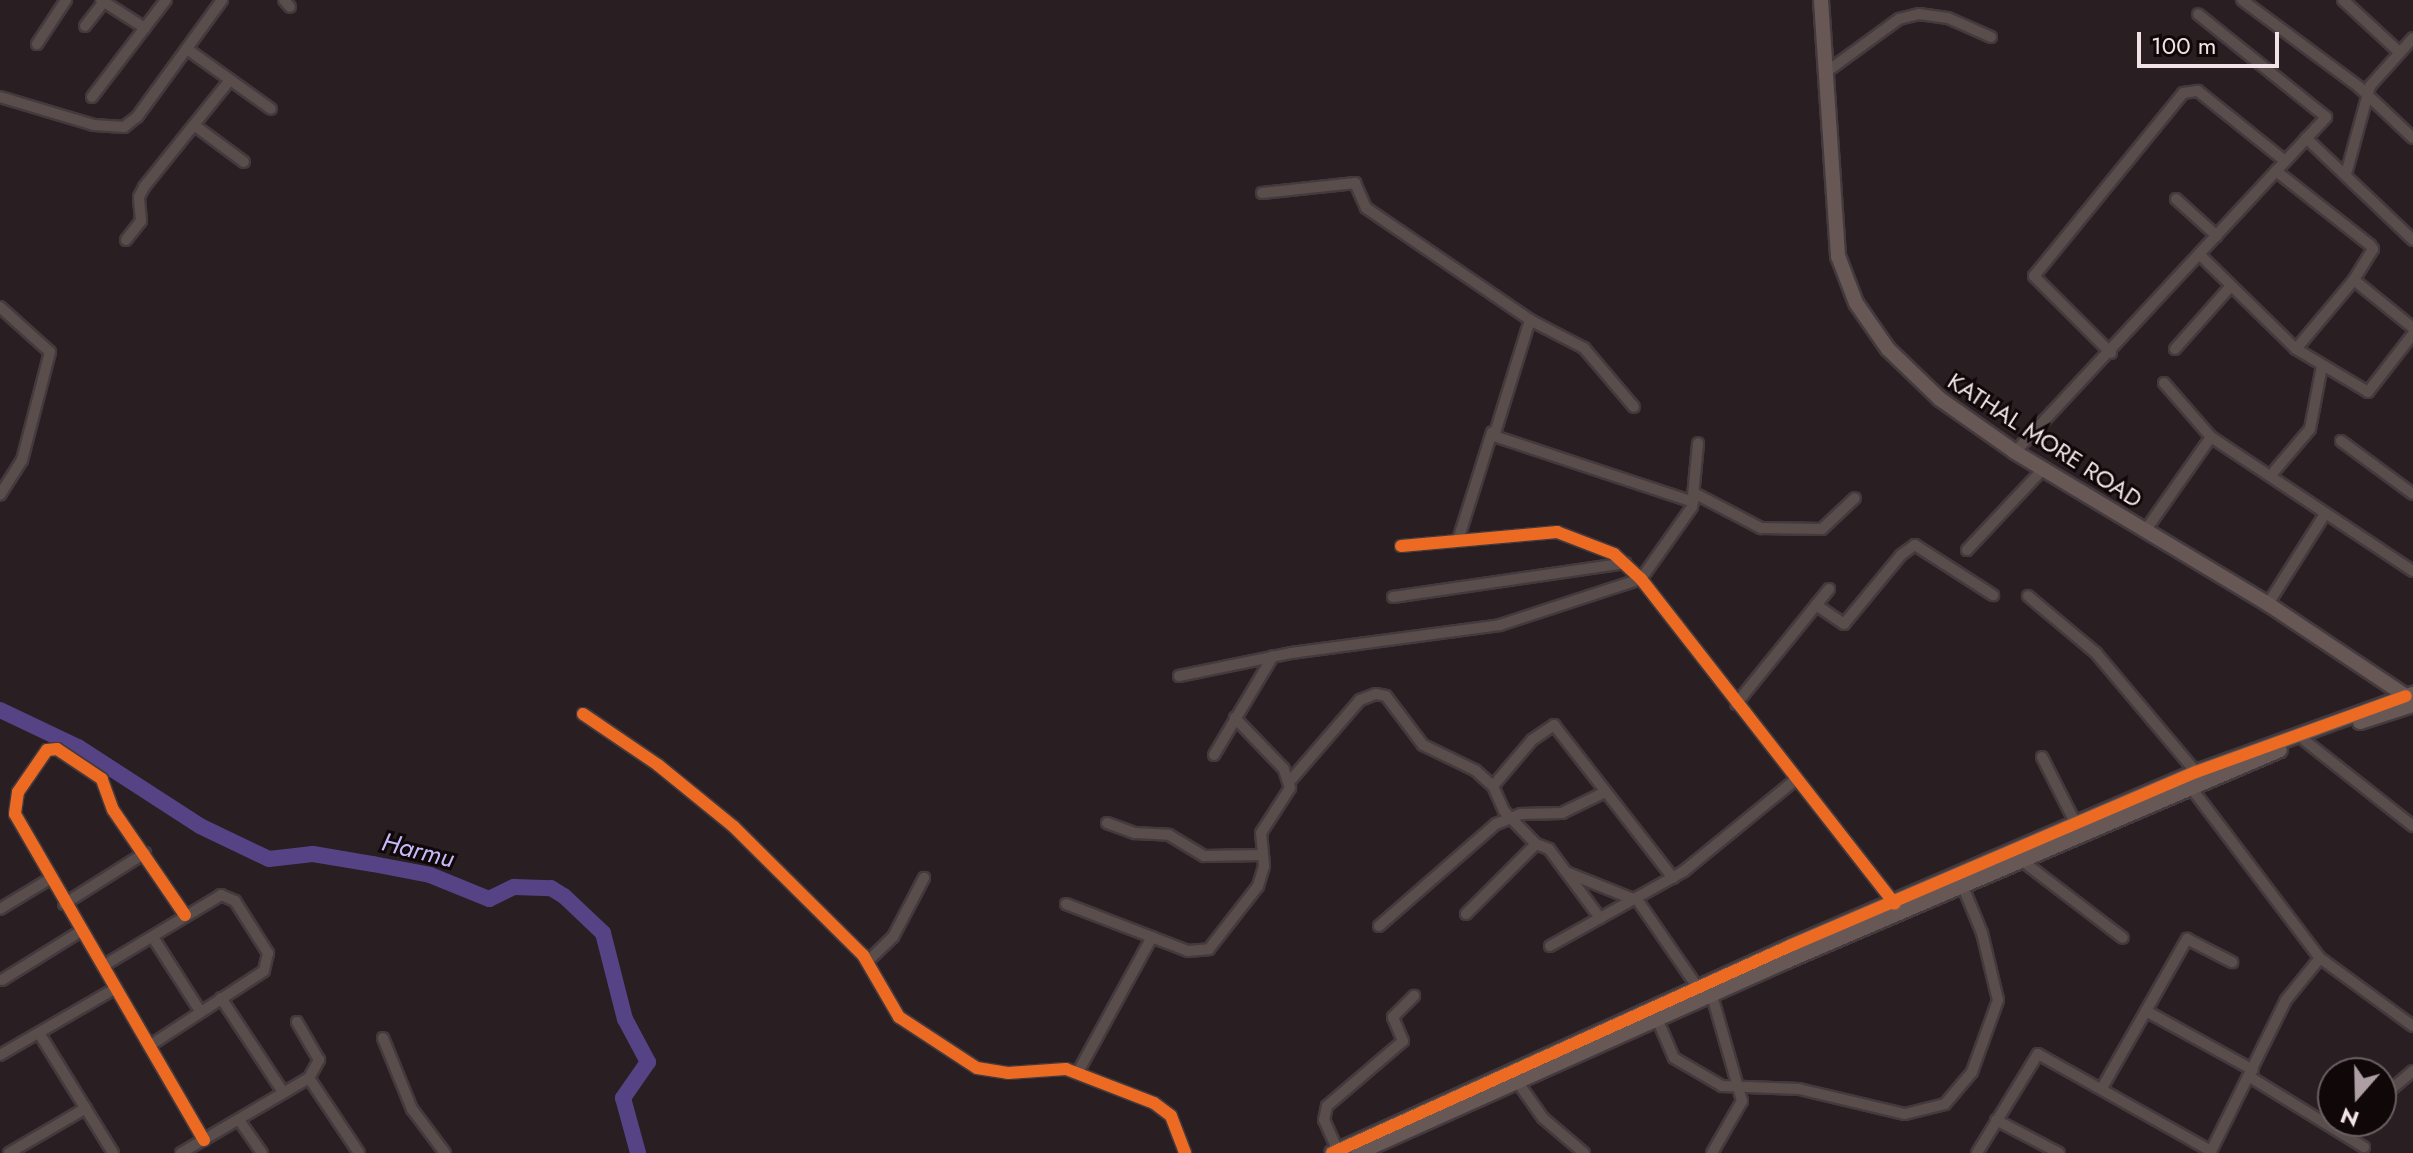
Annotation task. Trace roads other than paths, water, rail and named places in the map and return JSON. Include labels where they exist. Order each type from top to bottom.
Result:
[{"type":"street","points":[[37,44],[66,0]]},
{"type":"street","points":[[92,97],[166,0]]},
{"type":"street","points":[[0,97],[94,125],[124,127],[222,0]]},
{"type":"street","name":"KATHAL MORE ROAD","points":[[1821,0],[1829,70],[1830,185],[1838,256],[1856,303],[1888,349],[1925,387],[2015,452],[2268,604],[2411,699]]},
{"type":"street","points":[[2242,0],[2366,93],[2413,138]]},
{"type":"street","points":[[2343,0],[2398,51]]},
{"type":"street","points":[[85,26],[103,1],[145,28]]},
{"type":"street","points":[[1829,70],[1899,19],[1919,14],[1948,18],[1991,37]]},
{"type":"street","points":[[2015,452],[2111,353],[2326,117],[2323,111],[2198,14]]},
{"type":"street","points":[[2346,174],[2366,93],[2398,51],[2413,38]]},
{"type":"street","points":[[187,49],[271,109]]},
{"type":"street","points":[[126,240],[142,217],[140,193],[230,80]]},
{"type":"street","points":[[2111,353],[2034,276],[2183,93],[2198,91],[2285,161]]},
{"type":"street","points":[[194,125],[244,162]]},
{"type":"street","points":[[2306,138],[2413,240]]},
{"type":"street","points":[[2276,171],[2373,249],[2354,280],[2296,349]]},
{"type":"street","points":[[1262,193],[1353,182],[1366,208],[1530,320],[1584,348],[1634,407]]},
{"type":"street","points":[[2176,199],[2217,236]]},
{"type":"street","points":[[2200,255],[2296,349],[2368,392],[2413,331],[2354,280]]},
{"type":"street","points":[[2175,349],[2231,286]]},
{"type":"street","points":[[0,307],[50,352],[22,460],[0,495]]},
{"type":"street","points":[[1458,540],[1530,320]]},
{"type":"street","points":[[2271,475],[2310,429],[2322,366]]},
{"type":"street","points":[[2164,383],[2211,437],[2413,571]]},
{"type":"street","points":[[1492,432],[1693,498],[1759,528],[1822,529],[1855,498]]},
{"type":"street","points":[[2145,531],[2211,437]]},
{"type":"street","points":[[2341,441],[2413,494]]},
{"type":"street","points":[[1179,676],[1273,656],[1500,625],[1641,579],[1693,498],[1698,443]]},
{"type":"street","points":[[1967,550],[2042,470]]},
{"type":"street","points":[[2268,604],[2325,514]]},
{"type":"street","points":[[1401,546],[1557,532],[1626,563],[1895,904]]},
{"type":"street","points":[[1816,605],[1844,624],[1901,555],[1915,545],[1993,595]]},
{"type":"street","points":[[1393,597],[1626,563]]},
{"type":"street","points":[[1736,704],[1829,589]]},
{"type":"street","points":[[2028,596],[2084,640],[2320,958],[2413,1026]]},
{"type":"street","points":[[1214,755],[1273,656]]},
{"type":"street","points":[[1066,904],[1196,953],[1209,949],[1250,900],[1262,876],[1261,833],[1289,791],[1290,781],[1360,700],[1376,694],[1386,696],[1423,745],[1475,770],[1493,786],[1504,811],[1513,816],[1536,844],[1549,849],[1600,918]]},
{"type":"street","points":[[1414,996],[1393,1017],[1403,1041],[1327,1106],[1324,1120],[1335,1152],[1698,988],[2076,824],[2189,778],[2411,699]]},
{"type":"street","points":[[1358,1153],[1963,887],[2189,778],[2304,740],[2411,699]]},
{"type":"street","points":[[583,714],[701,798],[868,961],[890,1008],[977,1068],[1078,1072],[1164,1109],[1176,1125],[1185,1153]]},
{"type":"street","points":[[1235,718],[1290,781]]},
{"type":"street","points":[[1493,786],[1532,740],[1554,725],[1673,878]]},
{"type":"street","points":[[2304,740],[2413,826]]},
{"type":"street","points":[[185,915],[113,810],[102,779],[49,748],[18,792],[14,808],[48,880],[103,966],[204,1140]]},
{"type":"street","points":[[2042,757],[2076,824]]},
{"type":"street","points":[[1550,946],[1673,878],[1724,843],[1795,780]]},
{"type":"street","points":[[1379,926],[1487,830],[1513,816],[1562,813],[1605,792]]},
{"type":"street","points":[[1107,823],[1135,833],[1169,835],[1204,856],[1262,855]]},
{"type":"street","points":[[1466,914],[1536,844]]},
{"type":"street","points":[[64,904],[145,853]]},
{"type":"street","points":[[2021,860],[2123,938]]},
{"type":"street","points":[[1566,872],[1635,899],[1698,988]]},
{"type":"street","points":[[868,961],[893,937],[924,878]]},
{"type":"street","points":[[0,909],[48,880]]},
{"type":"street","points":[[1658,1021],[1668,1050],[1688,1070],[1722,1086],[1799,1089],[1905,1114],[1934,1109],[1962,1090],[1983,1048],[1998,1000],[1982,933],[1963,887]]},
{"type":"street","points":[[103,966],[154,939],[213,897],[229,897],[268,953],[264,971],[149,1046]]},
{"type":"street","points":[[2,980],[81,931]]},
{"type":"street","points":[[1078,1072],[1152,937]]},
{"type":"street","points":[[154,939],[200,1011]]},
{"type":"street","points":[[2102,1088],[2187,939],[2232,962]]},
{"type":"street","points":[[1977,1153],[2038,1054],[2211,1152],[2286,1000],[2320,958]]},
{"type":"street","points":[[0,1055],[116,988]]},
{"type":"street","points":[[1712,996],[1740,1087],[1738,1114],[1712,1153]]},
{"type":"street","points":[[221,998],[283,1092]]},
{"type":"street","points":[[2146,1011],[2364,1147]]},
{"type":"street","points":[[181,1153],[309,1078],[319,1060],[297,1022]]},
{"type":"street","points":[[39,1033],[113,1153]]},
{"type":"street","points":[[383,1038],[412,1109],[445,1153]]},
{"type":"street","points":[[2397,1084],[2413,1071]]},
{"type":"street","points":[[309,1078],[359,1153]]},
{"type":"street","points":[[1519,1084],[1543,1118],[1584,1153]]},
{"type":"street","points":[[9,1153],[86,1108]]},
{"type":"street","points":[[239,1120],[262,1153]]},
{"type":"street","points":[[1996,1120],[2059,1153]]},
{"type":"waterway","name":"Harmu","points":[[0,710],[78,747],[200,826],[269,859],[313,854],[373,864],[430,875],[489,899],[514,887],[551,888],[564,896],[603,933],[625,1019],[648,1062],[623,1098],[638,1153]]}]
